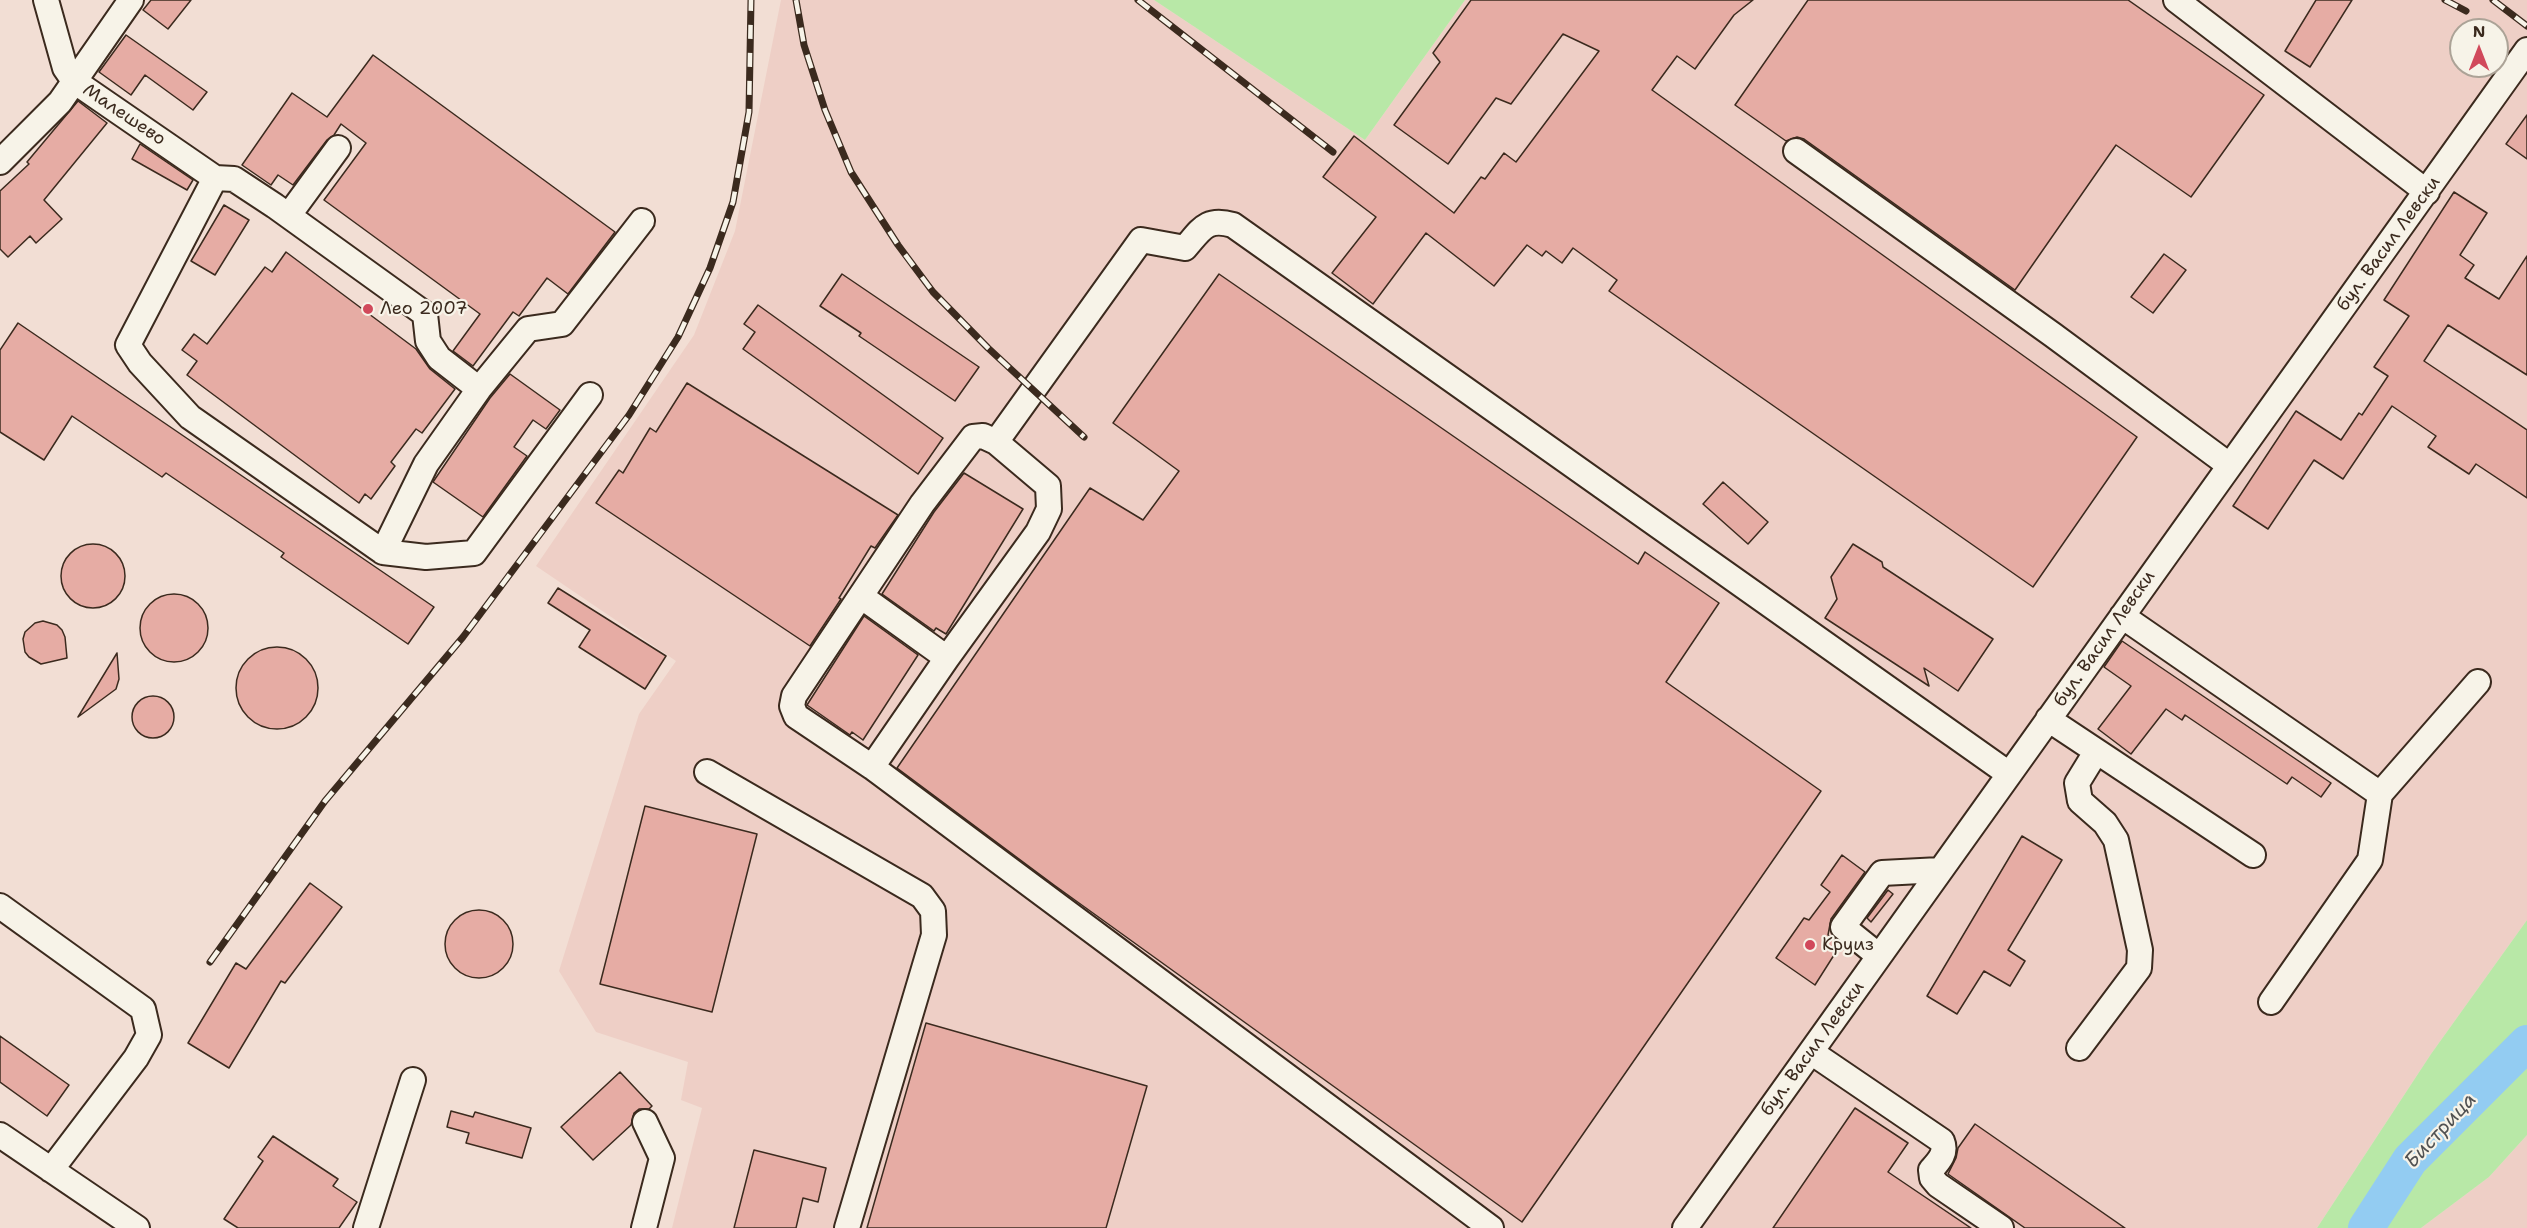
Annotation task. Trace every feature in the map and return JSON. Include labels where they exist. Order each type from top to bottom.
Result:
[{"type":"street","name":"Малешево","points":[[46,0],[65,68],[74,81],[215,178]]},
{"type":"street","points":[[0,162],[60,102],[130,0]]},
{"type":"street","points":[[2176,0],[2427,192]]},
{"type":"street","name":"бул. Васил Левски","points":[[1685,1228],[2229,465],[2525,58]]},
{"type":"street","points":[[289,215],[338,148]]},
{"type":"street","points":[[1796,151],[2044,328],[2229,465]]},
{"type":"street","points":[[479,389],[439,358],[428,341],[425,314],[289,215],[234,179],[215,178],[128,345],[140,363],[190,417],[383,552],[426,557],[474,553],[590,395]]},
{"type":"street","points":[[383,552],[426,464],[479,389],[528,329],[562,324],[642,221]]},
{"type":"street","points":[[996,442],[1141,240],[1185,248],[1206,224],[1221,221],[1233,225],[2009,774]]},
{"type":"street","points":[[872,767],[1038,532],[1049,509],[1048,486],[996,442],[983,436],[973,437],[922,504],[862,597],[812,667],[794,696],[792,706],[796,716],[872,767],[1491,1228]]},
{"type":"street","points":[[862,597],[947,658]]},
{"type":"street","points":[[2122,616],[2380,794]]},
{"type":"street","points":[[2271,1002],[2370,860],[2380,794],[2478,682]]},
{"type":"street","points":[[2048,719],[2253,855]]},
{"type":"street","points":[[2079,1048],[2139,968],[2140,950],[2116,840],[2105,823],[2080,801],[2077,783],[2096,752]]},
{"type":"street","points":[[707,772],[922,896],[933,911],[934,935],[847,1228]]},
{"type":"street","points":[[1879,956],[1843,927],[1882,873],[1940,870]]},
{"type":"street","points":[[0,906],[143,1009],[149,1035],[136,1058],[51,1170]]},
{"type":"street","points":[[1811,1052],[1942,1141],[1943,1154],[1931,1170],[1932,1178],[2001,1228]]},
{"type":"street","points":[[366,1228],[412,1080]]},
{"type":"street","points":[[644,1228],[662,1158],[645,1122]]},
{"type":"street","points":[[0,1135],[136,1228]]},
{"type":"shaded area","points":[[781,0],[1154,0],[1365,140],[1465,0],[2527,0],[2527,920],[2431,1054],[2317,1228],[672,1228],[702,1108],[681,1100],[688,1062],[596,1032],[559,971],[639,714],[676,661],[536,566],[694,335],[735,231]]},
{"type":"shaded area","points":[[2527,1135],[2527,1228],[2421,1228],[2489,1177]]},
{"type":"green space","points":[[1154,0],[1465,0],[1365,140]]},
{"type":"green space","points":[[2527,920],[2527,1135],[2489,1177],[2421,1228],[2317,1228],[2431,1054]]},
{"type":"building","points":[[151,0],[191,0],[168,29],[143,10]]},
{"type":"building","points":[[1471,0],[1753,0],[1734,15],[1695,69],[1677,56],[1652,90],[2137,437],[2033,587],[1609,291],[1617,280],[1573,248],[1562,263],[1546,251],[1542,256],[1527,245],[1494,286],[1426,233],[1373,304],[1332,273],[1376,217],[1323,177],[1354,136],[1454,213],[1481,177],[1485,179],[1504,153],[1516,162],[1599,51],[1563,34],[1511,104],[1496,98],[1448,164],[1394,125],[1440,62],[1433,53]]},
{"type":"building","points":[[1808,0],[2128,0],[2264,95],[2191,197],[2116,145],[2015,290],[1804,139],[1797,137],[1786,141],[1735,105]]},
{"type":"building","points":[[2316,0],[2352,0],[2310,67],[2285,51]]},
{"type":"building","points":[[126,35],[207,92],[193,110],[145,75],[131,95],[99,72]]},
{"type":"building","points":[[373,55],[615,232],[568,294],[547,278],[519,316],[513,312],[473,366],[453,351],[480,314],[324,200],[366,143],[341,124],[293,185],[278,175],[271,185],[242,165],[292,93],[327,117]]},
{"type":"building","points":[[78,101],[107,123],[44,200],[62,219],[36,243],[30,236],[8,257],[0,249],[0,191],[29,164],[27,162]]},
{"type":"building","points":[[2527,115],[2527,159],[2506,144]]},
{"type":"building","points":[[140,144],[193,180],[187,190],[132,159]]},
{"type":"building","points":[[2454,192],[2487,213],[2460,255],[2474,265],[2465,278],[2499,299],[2527,256],[2527,375],[2448,325],[2424,361],[2527,430],[2527,498],[2476,464],[2469,474],[2428,447],[2436,436],[2392,406],[2343,479],[2314,460],[2268,529],[2233,506],[2296,411],[2341,440],[2359,413],[2362,415],[2388,376],[2374,367],[2409,316],[2384,300]]},
{"type":"building","points":[[224,205],[249,220],[215,275],[191,261]]},
{"type":"building","points":[[286,252],[416,349],[430,369],[455,389],[422,433],[416,429],[391,462],[395,466],[371,499],[365,494],[359,503],[187,375],[197,361],[182,350],[194,334],[207,344],[265,267],[272,272]]},
{"type":"building","points":[[2164,254],[2186,270],[2153,313],[2131,297]]},
{"type":"building","points":[[842,274],[979,367],[955,401],[859,336],[861,333],[820,306]]},
{"type":"building","points":[[1219,274],[1638,564],[1645,552],[1719,603],[1666,682],[1821,791],[1522,1222],[1054,885],[897,768],[1090,488],[1143,520],[1179,471],[1113,423]]},
{"type":"building","points":[[758,305],[943,438],[918,474],[743,349],[755,332],[744,324]]},
{"type":"building","points":[[18,323],[434,607],[408,644],[281,557],[284,553],[166,473],[162,477],[72,416],[44,460],[0,432],[0,350]]},
{"type":"building","points":[[510,374],[560,410],[546,429],[533,420],[514,447],[527,456],[483,517],[433,482],[490,398]]},
{"type":"building","points":[[687,383],[898,515],[875,548],[871,546],[839,598],[841,599],[810,646],[596,503],[619,470],[623,473],[650,428],[656,432]]},
{"type":"building","points":[[964,473],[1023,509],[946,634],[936,628],[934,631],[882,594],[934,512]]},
{"type":"building","points":[[1723,482],[1768,522],[1748,544],[1703,504]]},
{"type":"building","points":[[87,544],[99,544],[116,553],[123,564],[125,576],[123,588],[116,599],[99,608],[87,608],[75,603],[66,594],[61,582],[61,570],[66,558],[75,549]]},
{"type":"building","points":[[1853,544],[1882,562],[1883,567],[1993,639],[1958,691],[1924,668],[1929,686],[1825,618],[1837,599],[1831,577]]},
{"type":"building","points":[[558,588],[666,656],[645,689],[579,647],[590,630],[548,603]]},
{"type":"building","points":[[167,594],[181,594],[193,599],[203,609],[208,628],[203,647],[193,657],[181,662],[167,662],[155,657],[145,647],[140,635],[140,621],[145,609],[155,599]]},
{"type":"building","points":[[864,616],[918,655],[863,740],[852,732],[850,735],[807,705]]},
{"type":"building","points":[[43,621],[57,625],[62,630],[67,658],[41,664],[25,652],[23,639],[25,632],[35,623]]},
{"type":"building","points":[[2122,641],[2331,783],[2321,797],[2292,777],[2287,784],[2185,715],[2182,720],[2166,709],[2131,754],[2098,729],[2131,686],[2104,667]]},
{"type":"building","points":[[277,647],[293,650],[306,659],[315,672],[318,688],[315,704],[306,717],[293,726],[277,729],[261,726],[248,717],[239,704],[236,688],[239,672],[248,659],[261,650]]},
{"type":"building","points":[[117,653],[119,679],[116,689],[78,717]]},
{"type":"building","points":[[153,696],[161,697],[168,702],[173,709],[173,725],[168,732],[161,737],[153,738],[145,737],[138,732],[133,725],[132,717],[133,709],[138,702],[145,697]]},
{"type":"building","points":[[645,806],[757,834],[712,1012],[600,984]]},
{"type":"building","points":[[2022,836],[2062,860],[2008,950],[2025,961],[2010,986],[1984,971],[1957,1014],[1927,996]]},
{"type":"building","points":[[1842,855],[1865,872],[1831,919],[1828,935],[1841,944],[1815,985],[1776,958],[1804,918],[1809,920],[1830,892],[1821,885]]},
{"type":"building","points":[[310,883],[342,907],[285,983],[281,981],[229,1068],[188,1043],[236,963],[246,969]]},
{"type":"building","points":[[1888,890],[1893,894],[1871,922],[1867,918]]},
{"type":"building","points":[[486,910],[498,916],[507,925],[513,937],[511,957],[503,968],[486,978],[472,978],[455,968],[447,957],[445,937],[455,920],[466,912]]},
{"type":"building","points":[[926,1023],[1147,1086],[1106,1228],[867,1228]]},
{"type":"building","points":[[0,1036],[69,1085],[47,1116],[0,1082]]},
{"type":"building","points":[[620,1072],[652,1106],[649,1109],[639,1109],[634,1113],[631,1125],[593,1160],[561,1127]]},
{"type":"building","points":[[1855,1108],[1908,1143],[1888,1172],[1971,1228],[1773,1228]]},
{"type":"building","points":[[451,1111],[473,1117],[475,1112],[531,1128],[522,1158],[466,1143],[469,1133],[447,1127]]},
{"type":"building","points":[[1975,1124],[2125,1228],[2025,1228],[1948,1174],[1958,1148]]},
{"type":"building","points":[[273,1136],[338,1179],[333,1186],[357,1202],[339,1228],[238,1228],[224,1219],[263,1161],[258,1157]]},
{"type":"building","points":[[754,1150],[826,1168],[818,1202],[803,1198],[796,1228],[734,1228]]},
{"type":"waterway","name":"Бистрица","points":[[2366,1228],[2410,1160],[2527,1043]]},
{"type":"railway","points":[[210,962],[325,801],[463,637],[629,415],[678,337],[710,268],[733,202],[749,112],[751,0]]},
{"type":"railway","points":[[796,0],[804,45],[825,110],[851,172],[898,245],[933,292],[988,348],[1084,437]]},
{"type":"railway","points":[[1138,0],[1333,152]]},
{"type":"railway","points":[[2445,0],[2466,11]]},
{"type":"railway","points":[[2493,0],[2527,26]]},
{"type":"place","name":"Лео 2007","points":[[368,309]]},
{"type":"place","name":"Круиз","points":[[1810,945]]}]
